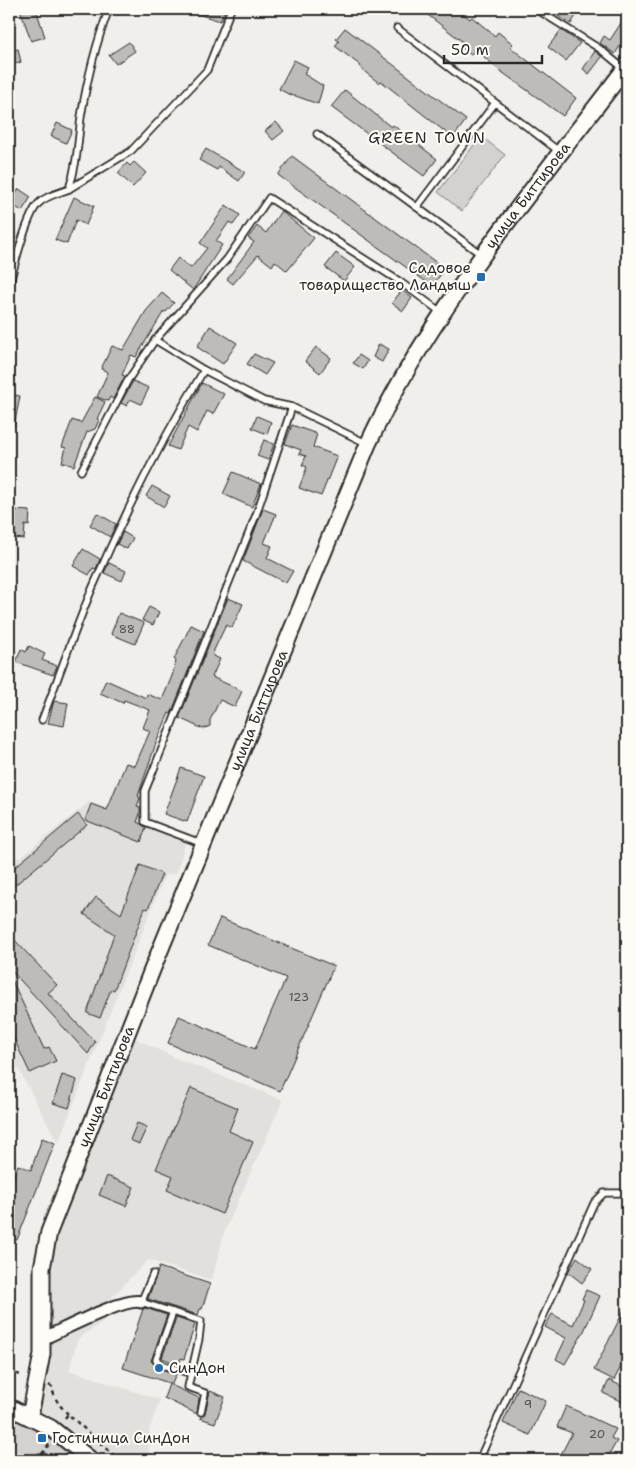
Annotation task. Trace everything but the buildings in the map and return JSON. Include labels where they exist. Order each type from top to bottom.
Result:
[{"type":"street","name":"улица Биттирова","points":[[30,1416],[40,1370],[42,1268],[49,1232],[203,844],[368,444],[402,376],[442,313],[626,68]]},
{"type":"street","points":[[42,1339],[106,1310],[135,1300],[141,1302]]},
{"type":"street","points":[[9,1406],[30,1416],[67,1440],[91,1460]]},
{"type":"lane","points":[[69,189],[76,167],[81,116],[97,40],[109,9]]},
{"type":"lane","points":[[9,286],[22,240],[37,205],[52,195],[69,189],[131,151],[207,70],[231,9]]},
{"type":"lane","points":[[536,9],[600,49],[626,68]]},
{"type":"lane","points":[[397,28],[561,153]]},
{"type":"lane","points":[[417,207],[495,103]]},
{"type":"lane","points":[[317,134],[483,256]]},
{"type":"lane","points":[[81,471],[128,380],[155,340],[227,260],[269,198],[399,281],[442,313]]},
{"type":"lane","points":[[155,340],[204,370],[264,401],[292,407],[368,444]]},
{"type":"lane","points":[[42,720],[92,589],[115,538],[179,412],[204,370]]},
{"type":"lane","points":[[203,844],[144,822],[145,791],[256,515],[292,407]]},
{"type":"lane","points":[[479,1460],[594,1203],[604,1193],[627,1196]]},
{"type":"lane","points":[[153,1274],[141,1302],[201,1322],[188,1387],[205,1392],[201,1412]]},
{"type":"lane","points":[[173,1312],[156,1360],[163,1365],[192,1374]]},
{"type":"path","points":[[620,154],[627,160]]},
{"type":"path","points":[[16,1374],[23,1375]]},
{"type":"path","points":[[47,1385],[52,1387],[54,1396],[68,1414],[119,1460]]},
{"type":"path","points":[[66,1418],[68,1414]]},
{"type":"path","points":[[42,1454],[50,1443]]},
{"type":"shaded area","points":[[481,136],[505,155],[462,211],[438,192]]},
{"type":"shaded area","points":[[116,782],[145,791],[145,822],[187,837],[176,874],[165,875],[58,1143],[9,1051],[9,855],[20,858],[89,802],[106,808]]},
{"type":"shaded area","points":[[126,1034],[178,1059],[283,1100],[224,1233],[212,1280],[148,1260],[112,1297],[112,1315],[78,1339],[69,1370],[160,1400],[149,1430],[149,1460],[91,1460],[30,1416],[42,1268]]},
{"type":"shaded area","points":[[9,1407],[91,1460],[9,1460]]},
{"type":"place","name":"Садовое товарищество Ландыш","points":[[481,277]]},
{"type":"place","name":"СинДон","points":[[159,1368]]},
{"type":"place","name":"Гостиница СинДон","points":[[42,1438]]},
{"type":"district","name":"GREEN TOWN","points":[[427,137]]}]
